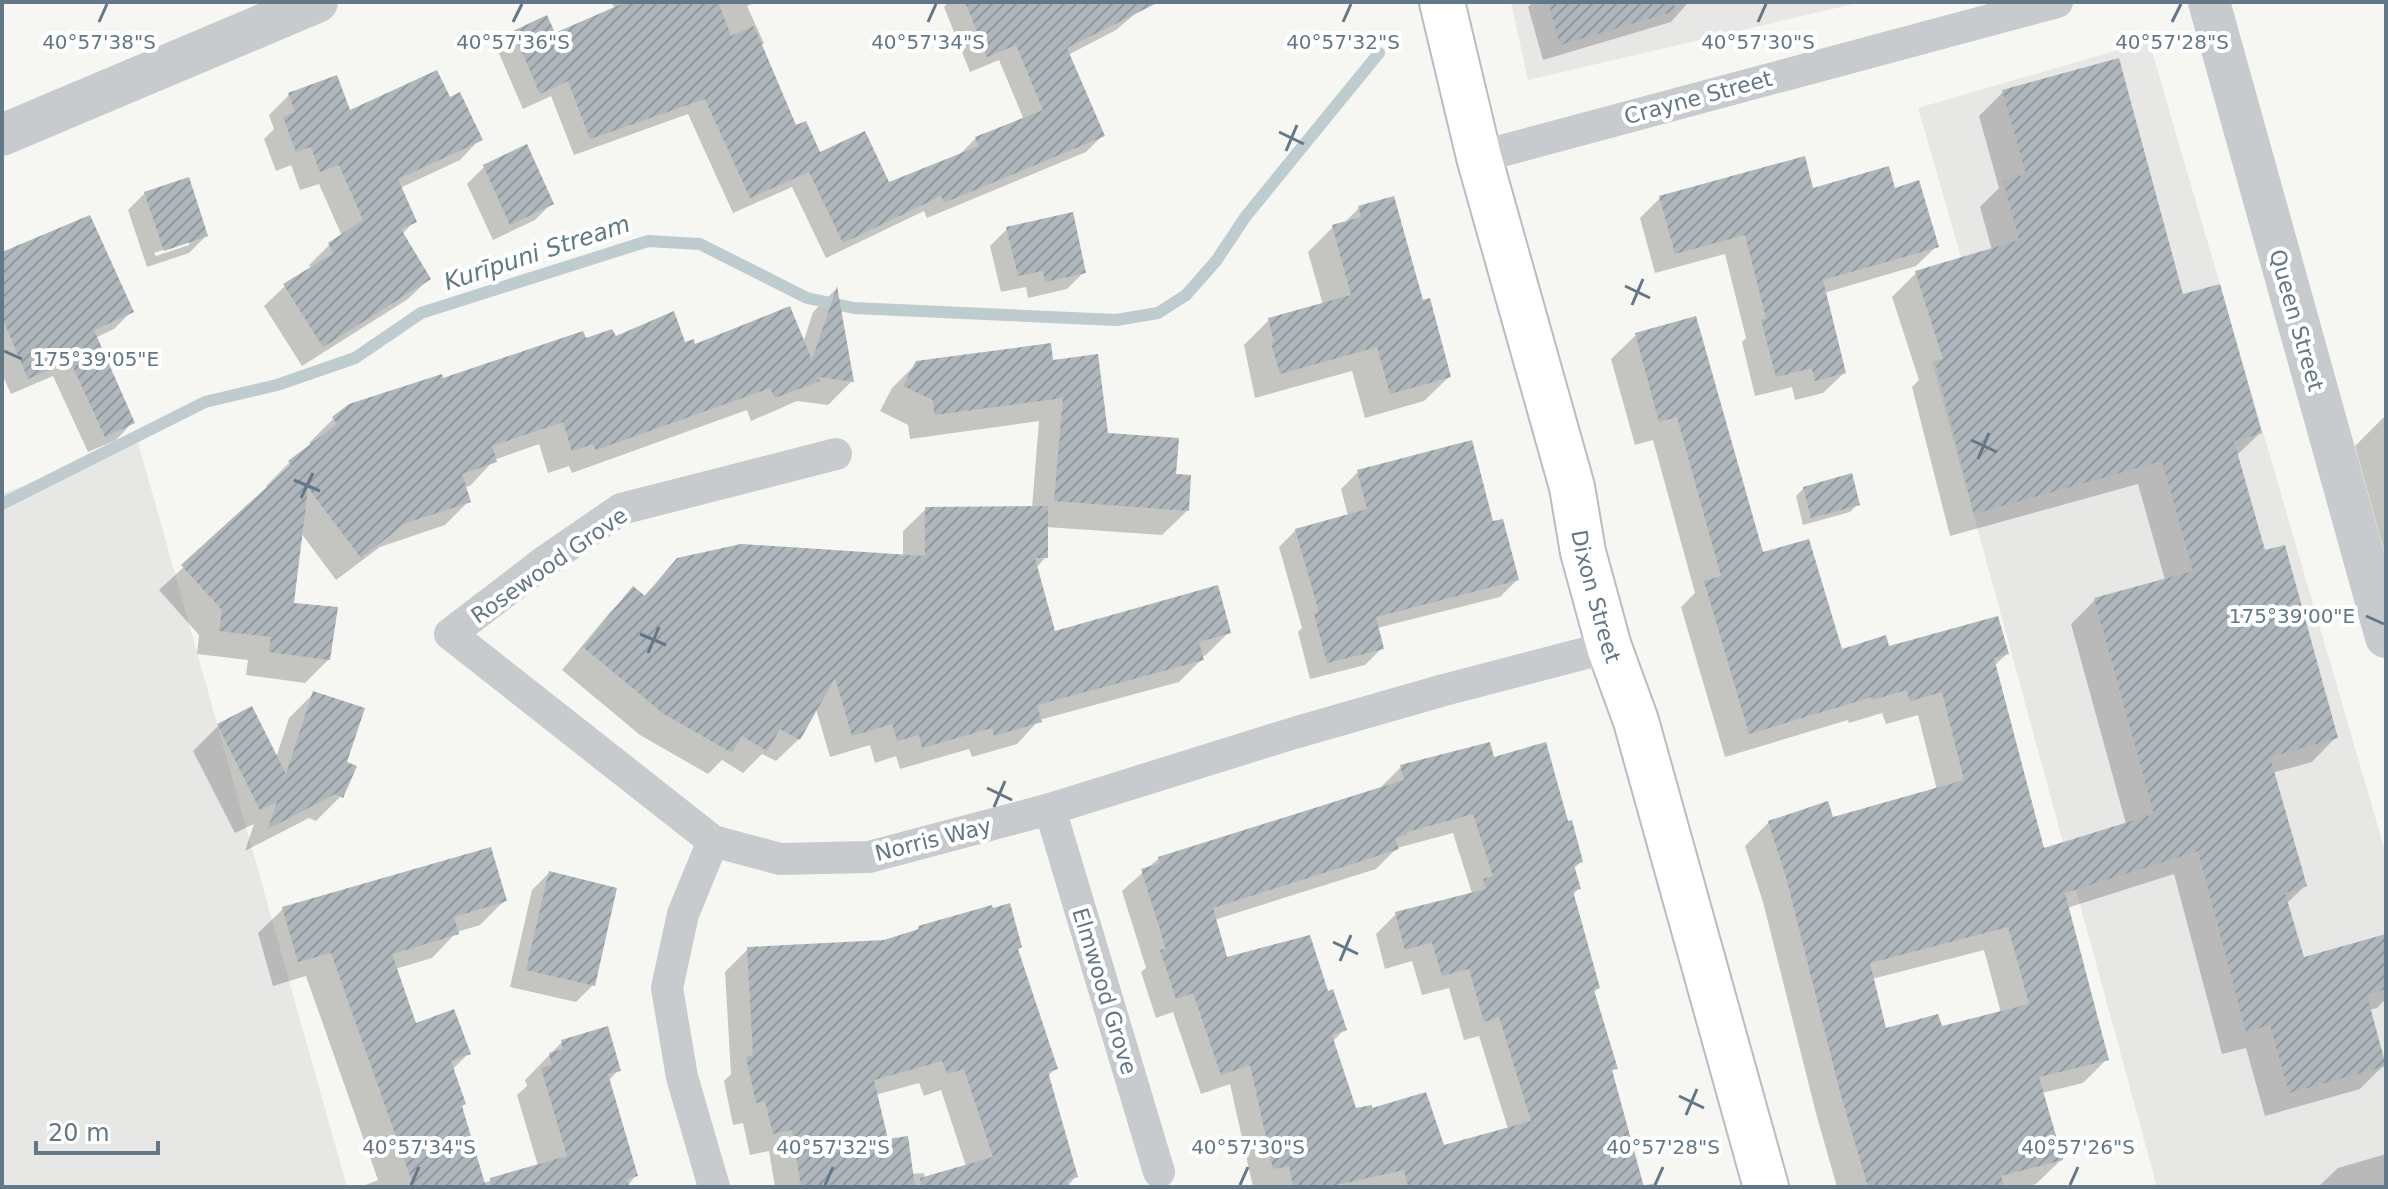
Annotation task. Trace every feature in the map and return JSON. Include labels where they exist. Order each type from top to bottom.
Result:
[{"type":"main road","name":"Dixon Street","points":[[1442,2],[1479,157],[1572,487],[1583,552],[1609,647],[1636,721],[1766,1187]]},
{"type":"street","points":[[2,135],[317,2]]},
{"type":"street","name":"Crayne Street","points":[[1479,157],[2057,2]]},
{"type":"street","name":"Queen Street","points":[[2209,2],[2386,637]]},
{"type":"street","name":"Rosewood Grove","points":[[450,634],[544,562],[621,509],[836,454]]},
{"type":"street","name":"Norris Way","points":[[450,634],[713,841],[780,859],[869,857],[1050,809],[1294,733],[1609,647]]},
{"type":"street","name":"Elmwood Grove","points":[[1050,809],[1159,1172]]},
{"type":"street","points":[[713,841],[683,914],[667,988],[682,1077],[714,1187]]},
{"type":"shaded area","points":[[1511,2],[1862,2],[1528,80]]},
{"type":"shaded area","points":[[2149,41],[2386,854],[2386,1187],[2157,1187],[1932,362],[1987,347],[1918,108]]},
{"type":"shaded area","points":[[138,442],[347,1187],[2,1187],[2,494]]},
{"type":"building","points":[[626,2],[718,2],[731,36],[754,26],[796,125],[806,121],[820,152],[865,131],[889,182],[979,146],[975,137],[1043,110],[1016,45],[987,57],[965,2],[1159,2],[1067,48],[1105,136],[944,203],[941,196],[843,243],[809,172],[750,198],[705,99],[590,139],[568,81],[540,94],[513,31],[547,15],[555,33]]},
{"type":"building","points":[[1548,2],[1674,2],[1675,11],[1560,45]]},
{"type":"building","points":[[2119,58],[2183,294],[2220,284],[2262,433],[2234,441],[2265,550],[2285,545],[2338,738],[2270,757],[2307,886],[2285,893],[2304,957],[2386,934],[2386,989],[2367,995],[2386,1066],[2289,1093],[2270,1025],[2246,1032],[2198,851],[2065,893],[2109,1060],[2039,1077],[2063,1160],[2001,1176],[2004,1187],[1868,1187],[1840,1092],[1786,877],[1768,821],[1828,801],[1833,817],[1964,780],[1942,692],[1910,701],[1906,690],[1873,700],[1872,697],[1749,734],[1704,581],[1721,576],[1677,417],[1659,422],[1635,333],[1696,316],[1763,552],[1809,539],[1842,649],[1886,635],[1889,646],[1998,616],[2009,654],[1994,658],[2044,848],[2154,814],[2094,598],[2193,571],[2162,461],[1974,514],[1935,361],[1943,359],[1915,271],[2019,240],[2003,181],[2026,174],[2002,90]],"holes":[[[2008,927],[2029,1004],[1942,1026],[1938,1014],[1886,1028],[1870,963]]]},
{"type":"building","points":[[437,70],[450,97],[460,92],[483,140],[398,179],[417,222],[401,229],[431,279],[323,347],[283,284],[334,253],[328,243],[363,220],[339,165],[320,172],[311,147],[296,152],[283,117],[295,112],[288,93],[337,75],[350,110]]},
{"type":"building","points":[[527,144],[554,204],[510,225],[483,165]]},
{"type":"building","points":[[1805,156],[1813,188],[1889,166],[1895,188],[1919,180],[1939,247],[1823,280],[1846,373],[1815,381],[1812,368],[1776,377],[1761,320],[1766,318],[1745,235],[1675,254],[1659,196]]},
{"type":"building","points":[[189,177],[208,236],[164,251],[144,192]]},
{"type":"building","points":[[1394,196],[1423,300],[1430,298],[1451,377],[1390,394],[1377,347],[1280,374],[1268,318],[1351,295],[1332,225],[1361,217],[1358,206]]},
{"type":"building","points":[[1073,212],[1086,273],[1045,282],[1043,271],[1018,276],[1006,227]]},
{"type":"building","points":[[90,215],[134,312],[94,330],[135,423],[105,437],[70,361],[28,379],[2,317],[2,252]]},
{"type":"building","points":[[837,286],[854,382],[819,377],[820,381],[775,398],[770,388],[596,450],[593,444],[572,451],[563,422],[492,446],[497,462],[462,474],[471,502],[406,523],[361,558],[308,488],[294,603],[338,607],[330,660],[269,652],[271,637],[219,631],[222,610],[181,565],[291,465],[288,461],[337,424],[332,417],[349,404],[442,374],[443,378],[583,331],[586,338],[612,329],[616,336],[674,311],[685,342],[694,339],[695,344],[790,306],[812,360]]},
{"type":"building","points":[[1051,343],[1053,360],[1098,354],[1108,433],[1179,438],[1176,474],[1191,475],[1189,511],[1054,501],[1063,398],[934,415],[933,400],[903,386],[916,361]]},
{"type":"building","points":[[1472,440],[1493,521],[1503,519],[1519,580],[1376,617],[1384,649],[1327,663],[1314,614],[1319,612],[1295,529],[1367,509],[1357,470]]},
{"type":"building","points":[[1852,473],[1860,505],[1811,518],[1803,487]]},
{"type":"building","points":[[1048,506],[1048,558],[1035,558],[1055,631],[1218,585],[1231,633],[1199,642],[1204,660],[1037,705],[1042,722],[994,736],[992,728],[922,748],[919,735],[897,741],[892,724],[852,736],[835,678],[800,740],[780,729],[767,751],[742,736],[732,753],[664,714],[583,647],[633,586],[645,596],[677,558],[741,544],[925,556],[925,507]]},
{"type":"building","points":[[313,691],[365,708],[347,762],[357,766],[343,798],[335,794],[268,829],[277,802],[260,810],[217,724],[252,706],[286,774]]},
{"type":"building","points":[[1490,742],[1494,757],[1546,742],[1583,862],[1574,865],[1581,889],[1573,891],[1600,988],[1594,990],[1618,1069],[1612,1070],[1644,1187],[1408,1187],[1404,1170],[1327,1187],[1293,1187],[1289,1166],[1273,1169],[1250,1065],[1221,1075],[1193,993],[1176,999],[1160,950],[1166,949],[1141,869],[1160,863],[1158,857],[1404,780],[1400,765]],"holes":[[[1473,814],[1493,876],[1483,879],[1486,889],[1395,912],[1405,950],[1432,942],[1442,976],[1469,969],[1484,1022],[1499,1017],[1531,1121],[1444,1145],[1426,1092],[1372,1108],[1372,1105],[1356,1108],[1332,1035],[1347,1030],[1333,989],[1328,991],[1310,935],[1227,957],[1213,908],[1399,849],[1395,838],[1407,835],[1407,832]]]},
{"type":"building","points":[[491,847],[507,901],[454,917],[459,934],[392,954],[416,1023],[454,1009],[471,1054],[451,1061],[466,1104],[462,1106],[486,1187],[414,1187],[331,953],[298,962],[282,907]]},
{"type":"building","points":[[549,871],[617,888],[595,986],[526,970]]},
{"type":"building","points":[[1010,903],[1022,947],[1018,949],[1058,1069],[1048,1072],[1078,1177],[1067,1180],[1069,1187],[921,1187],[920,1178],[993,1157],[964,1069],[947,1074],[942,1061],[874,1080],[888,1139],[908,1136],[915,1187],[801,1187],[792,1130],[773,1134],[765,1101],[756,1103],[746,1057],[753,1055],[747,947],[884,940],[919,929],[918,926],[992,905],[993,908]]},
{"type":"building","points":[[608,1026],[621,1071],[608,1074],[638,1176],[627,1179],[629,1187],[491,1187],[490,1178],[567,1156],[541,1068],[552,1065],[549,1053],[563,1049],[561,1040]]},
{"type":"waterway","name":"Kurīpuni Stream","points":[[2,504],[205,402],[277,385],[355,358],[421,313],[648,241],[700,244],[807,298],[854,308],[1116,320],[1158,313],[1186,295],[1216,261],[1246,216],[1379,53]]}]
